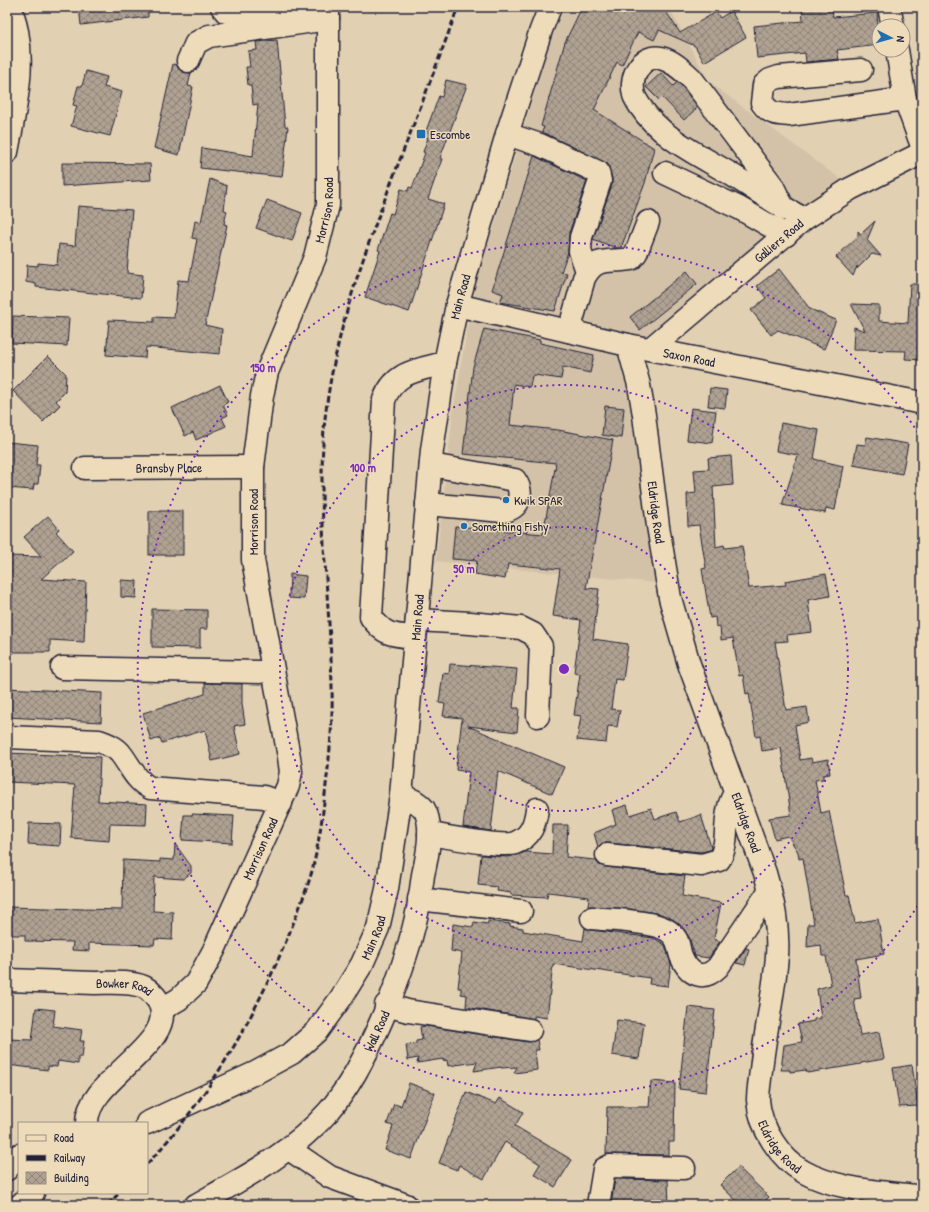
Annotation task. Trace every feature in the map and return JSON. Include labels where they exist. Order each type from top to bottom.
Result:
[{"type":"street","points":[[7,148],[20,86],[13,44],[10,7]]},
{"type":"street","points":[[222,7],[226,12],[234,12],[283,7]]},
{"type":"street","name":"Main Road","points":[[148,1123],[257,1072],[292,1053],[317,1032],[342,998],[362,964],[378,928],[388,889],[401,795],[427,504],[445,363],[457,305],[507,134],[550,7]]},
{"type":"street","points":[[889,7],[891,18]]},
{"type":"street","points":[[188,61],[196,43],[209,36],[328,13]]},
{"type":"street","name":"Morrison Road","points":[[162,1009],[179,998],[196,983],[214,950],[288,786],[290,772],[283,721],[272,670],[253,560],[253,466],[262,396],[267,372],[315,257],[328,205],[328,13]]},
{"type":"street","points":[[784,208],[772,186],[691,78],[675,64],[662,58],[653,57],[644,61],[638,68],[634,80],[634,94],[650,120],[677,142],[784,208],[804,219]]},
{"type":"street","points":[[898,58],[905,99],[922,146]]},
{"type":"street","points":[[861,70],[779,77],[770,80],[764,85],[762,102],[768,110],[775,114],[789,115],[905,99]]},
{"type":"street","points":[[507,134],[540,145],[598,172],[600,181],[581,237],[580,250],[587,271]]},
{"type":"street","name":"Galliers Road","points":[[650,349],[786,236],[804,219],[850,189],[922,153]]},
{"type":"street","points":[[665,173],[739,208],[786,236]]},
{"type":"street","points":[[569,331],[587,271],[594,264],[600,261],[631,259],[636,252],[648,222]]},
{"type":"street","name":"Saxon Road","points":[[457,305],[628,345],[922,403]]},
{"type":"street","name":"Eldridge Road","points":[[628,345],[639,385],[644,415],[658,526],[670,598],[689,664],[770,890],[778,926],[777,957],[758,1100],[766,1128],[775,1145],[791,1164],[805,1173],[827,1181],[850,1186],[922,1197]]},
{"type":"street","points":[[445,363],[406,373],[388,388],[384,400],[371,617],[380,628],[390,635],[416,629],[501,626],[521,628],[534,634],[541,646],[538,716]]},
{"type":"street","points":[[427,504],[503,511],[510,510],[517,504],[520,496],[519,487],[515,480],[431,465]]},
{"type":"street","name":"Bransby Place","points":[[85,468],[253,466]]},
{"type":"street","points":[[62,668],[260,672],[272,670]]},
{"type":"street","points":[[7,737],[99,741],[111,745],[121,753],[141,783],[150,788],[264,797],[281,803]]},
{"type":"street","points":[[607,855],[702,864],[719,860],[723,855],[725,845],[728,808],[735,792]]},
{"type":"street","name":"Wall Road","points":[[196,1205],[256,1171],[289,1149],[329,1110],[343,1091],[374,1036],[399,974],[413,930],[429,834],[428,820],[424,809],[414,801],[401,795]]},
{"type":"street","points":[[429,834],[502,844],[514,844],[529,834],[533,829],[537,809]]},
{"type":"street","points":[[592,918],[650,924],[663,928],[671,933],[677,940],[682,957],[687,967],[694,973],[703,976],[711,974],[718,967],[770,890]]},
{"type":"street","points":[[419,899],[521,911]]},
{"type":"street","name":"Bowker Road","points":[[7,980],[120,983],[144,987],[155,996],[162,1009],[162,1022],[155,1036],[102,1090],[90,1108],[87,1122]]},
{"type":"street","points":[[386,1005],[408,1011],[530,1030]]},
{"type":"street","points":[[289,1149],[330,1176],[406,1205]]},
{"type":"street","points":[[7,1169],[18,1155]]},
{"type":"street","points":[[598,1205],[604,1169],[610,1166],[684,1168]]},
{"type":"street","points":[[20,1205],[32,1194]]},
{"type":"shaded area","points":[[560,7],[669,7],[709,82],[843,181],[642,339],[656,583],[436,561],[453,412],[473,296]]},
{"type":"building","points":[[79,7],[148,7],[148,17],[81,25]]},
{"type":"building","points":[[582,7],[663,7],[680,33],[716,12],[720,18],[731,11],[746,37],[704,62],[695,46],[659,30],[654,40],[638,32],[622,65],[617,62],[594,110],[654,148],[645,183],[621,248],[616,248],[593,239],[612,185],[612,178],[608,164],[542,132],[544,127],[541,126],[565,42]]},
{"type":"building","points":[[802,7],[832,7],[833,17],[877,13],[877,18],[871,18],[871,46],[837,50],[839,59],[806,62],[805,53],[757,58],[754,26],[803,21]]},
{"type":"building","points":[[277,40],[285,126],[288,127],[282,177],[200,168],[202,148],[253,156],[258,104],[253,105],[251,85],[248,85],[246,67],[250,67],[248,51],[257,50],[256,42]]},
{"type":"building","points":[[173,64],[177,65],[183,72],[191,73],[188,86],[193,87],[179,155],[154,148]]},
{"type":"building","points":[[86,71],[107,77],[104,87],[122,92],[110,136],[71,126],[77,106],[73,105],[78,86],[82,86]]},
{"type":"building","points":[[661,73],[673,86],[677,82],[682,86],[698,107],[684,120],[662,97],[659,100],[646,87]]},
{"type":"building","points":[[446,80],[467,85],[440,158],[442,159],[428,199],[444,204],[409,312],[365,297],[380,251],[378,250],[390,213],[393,214],[401,189],[408,191],[409,187],[412,188],[425,153],[423,152],[428,138],[424,136],[439,96],[442,97]]},
{"type":"building","points":[[534,156],[587,181],[569,233],[568,252],[561,272],[567,273],[555,311],[500,302],[503,294],[492,290]]},
{"type":"building","points":[[62,163],[150,164],[151,180],[62,186]]},
{"type":"building","points":[[210,179],[227,186],[224,210],[227,211],[224,224],[227,225],[205,325],[222,329],[220,354],[146,347],[145,358],[106,355],[109,320],[154,322],[154,317],[174,318],[178,280],[189,281],[197,239],[192,238],[195,221],[201,222]]},
{"type":"building","points":[[267,200],[302,213],[292,241],[256,228]]},
{"type":"building","points":[[78,206],[132,210],[127,273],[143,275],[141,298],[36,287],[36,284],[26,282],[27,265],[38,266],[38,263],[57,265],[59,244],[75,246]]},
{"type":"building","points":[[875,221],[867,240],[881,256],[872,254],[857,269],[857,266],[853,276],[836,257],[858,236],[858,231],[861,234]]},
{"type":"building","points":[[779,269],[810,309],[836,320],[824,349],[778,330],[771,335],[751,310],[766,298],[757,286]]},
{"type":"building","points":[[687,271],[697,284],[640,330],[630,317]]},
{"type":"building","points":[[910,284],[922,284],[922,360],[905,359],[906,351],[853,350],[854,327],[865,331],[851,304],[879,305],[879,321],[908,323]]},
{"type":"building","points":[[13,316],[69,318],[67,346],[12,343]]},
{"type":"building","points":[[484,329],[540,340],[540,343],[594,355],[590,373],[563,367],[561,379],[534,375],[532,376],[530,387],[514,384],[510,425],[558,430],[613,440],[586,588],[599,589],[593,639],[628,644],[623,680],[615,679],[611,709],[620,710],[617,727],[608,726],[606,743],[577,740],[581,716],[574,715],[580,674],[574,673],[581,620],[553,616],[560,569],[508,564],[505,579],[475,574],[477,561],[452,559],[455,526],[543,534],[556,463],[463,454],[473,367]]},
{"type":"building","points":[[48,356],[66,374],[65,392],[56,401],[60,405],[43,422],[13,391]]},
{"type":"building","points":[[220,385],[228,402],[223,405],[228,415],[222,418],[226,426],[196,440],[193,432],[185,436],[172,408]]},
{"type":"building","points":[[710,388],[727,390],[725,408],[708,406]]},
{"type":"building","points":[[605,406],[624,408],[621,438],[602,435]]},
{"type":"building","points":[[691,408],[716,411],[712,443],[687,440]]},
{"type":"building","points":[[781,423],[819,430],[814,459],[843,466],[835,510],[826,508],[825,513],[782,505],[798,455],[776,451]]},
{"type":"building","points":[[867,437],[908,444],[902,474],[853,465],[857,444],[865,445]]},
{"type":"building","points":[[7,442],[38,445],[36,465],[40,465],[38,484],[34,484],[33,490],[7,488]]},
{"type":"building","points":[[731,456],[733,485],[713,487],[716,547],[724,545],[725,548],[742,546],[749,588],[786,585],[785,581],[826,574],[830,596],[808,600],[812,632],[787,635],[788,641],[775,642],[786,710],[807,707],[809,722],[795,725],[800,760],[811,758],[812,762],[828,759],[830,774],[823,775],[823,779],[815,780],[821,813],[829,811],[846,895],[849,895],[855,923],[878,919],[884,954],[856,959],[861,998],[854,999],[860,1035],[879,1032],[884,1059],[807,1073],[806,1070],[790,1072],[790,1070],[781,1070],[784,1045],[802,1042],[798,1024],[821,1018],[817,989],[831,985],[826,956],[822,956],[821,945],[807,947],[808,924],[814,924],[803,858],[799,859],[798,852],[788,836],[775,839],[769,818],[791,815],[781,748],[762,751],[760,736],[756,737],[749,693],[746,694],[743,675],[739,676],[733,638],[721,640],[720,626],[716,627],[715,617],[710,618],[702,569],[706,568],[699,525],[688,526],[687,494],[696,493],[694,470],[709,469],[708,458]]},
{"type":"building","points":[[149,511],[183,511],[183,555],[149,555]]},
{"type":"building","points":[[48,516],[59,529],[56,532],[73,551],[41,579],[86,582],[84,642],[50,640],[50,652],[7,652],[7,556],[42,557],[24,537]]},
{"type":"building","points":[[290,574],[306,576],[304,599],[289,598]]},
{"type":"building","points":[[121,580],[137,581],[136,598],[121,597]]},
{"type":"building","points":[[152,609],[207,610],[207,629],[200,629],[200,648],[152,647]]},
{"type":"building","points":[[450,664],[517,669],[513,708],[519,708],[517,732],[468,726],[564,767],[552,794],[498,771],[491,831],[463,827],[469,772],[456,770],[462,718],[443,716],[445,704],[439,703],[443,673],[449,674]]},
{"type":"building","points":[[205,683],[242,684],[242,704],[245,724],[234,726],[240,754],[212,761],[205,730],[162,743],[160,738],[151,741],[143,713],[205,694]]},
{"type":"building","points":[[7,688],[102,693],[101,722],[7,717]]},
{"type":"building","points":[[7,753],[100,757],[98,801],[147,804],[146,825],[110,824],[109,841],[71,838],[75,785],[7,782]]},
{"type":"building","points":[[627,805],[630,815],[651,808],[655,819],[676,812],[680,822],[701,815],[711,847],[710,850],[701,852],[608,843],[602,843],[598,847],[594,833],[616,824],[612,810]]},
{"type":"building","points":[[184,815],[234,816],[232,843],[182,840]]},
{"type":"building","points":[[29,823],[61,824],[60,846],[28,844]]},
{"type":"building","points":[[553,825],[568,825],[566,857],[595,860],[599,865],[606,867],[685,876],[682,896],[721,903],[714,939],[720,941],[709,958],[695,956],[689,937],[683,928],[674,920],[661,914],[631,909],[588,906],[589,897],[548,892],[547,897],[511,895],[511,893],[497,891],[498,887],[478,885],[481,855],[508,857],[526,852],[552,854]]},
{"type":"building","points":[[175,844],[191,866],[191,873],[183,879],[154,877],[153,911],[173,912],[172,940],[155,939],[154,945],[89,943],[89,951],[72,950],[73,942],[25,941],[25,935],[7,935],[7,907],[122,910],[123,860],[160,862],[160,859],[174,860]]},
{"type":"building","points":[[488,921],[510,924],[510,926],[523,928],[523,931],[583,941],[585,928],[654,938],[665,945],[671,964],[668,986],[649,984],[650,978],[553,964],[547,1018],[534,1016],[534,1019],[466,1007],[467,995],[461,994],[461,988],[458,988],[462,953],[451,951],[453,924],[473,927],[474,922],[488,924]]},
{"type":"building","points":[[746,948],[749,949],[745,965],[736,963]]},
{"type":"building","points":[[688,1007],[715,1010],[706,1092],[679,1089]]},
{"type":"building","points":[[36,1008],[55,1010],[53,1026],[82,1030],[80,1041],[84,1041],[82,1057],[78,1057],[78,1064],[58,1061],[57,1067],[48,1066],[48,1070],[7,1065],[7,1039],[32,1040]]},
{"type":"building","points":[[617,1020],[644,1023],[639,1059],[612,1055]]},
{"type":"building","points":[[426,1026],[528,1042],[537,1040],[539,1050],[535,1050],[537,1070],[514,1073],[517,1067],[501,1067],[474,1071],[477,1062],[448,1066],[447,1060],[443,1061],[443,1059],[417,1063],[418,1058],[408,1060],[406,1045],[416,1044],[416,1041],[422,1040],[420,1027]]},
{"type":"building","points":[[912,1065],[918,1106],[899,1107],[893,1068]]},
{"type":"building","points":[[651,1081],[675,1083],[674,1142],[669,1142],[669,1155],[606,1154],[607,1107],[649,1107]]},
{"type":"building","points":[[409,1083],[435,1093],[411,1159],[385,1150],[393,1126],[387,1124],[394,1104],[401,1106]]},
{"type":"building","points":[[466,1092],[496,1104],[500,1098],[523,1112],[515,1126],[572,1160],[555,1187],[534,1174],[540,1164],[505,1142],[484,1179],[459,1165],[457,1170],[439,1163]]},
{"type":"building","points":[[738,1167],[769,1197],[761,1205],[741,1205],[720,1185]]},
{"type":"building","points":[[615,1179],[668,1180],[669,1205],[611,1205]]},
{"type":"railway","points":[[148,1163],[170,1139],[191,1112],[210,1084],[245,1026],[276,965],[298,911],[312,871],[322,818],[332,724],[331,653],[324,548],[322,478],[326,410],[331,378],[346,315],[365,253],[458,7]]},
{"type":"railway","points":[[108,1205],[118,1194]]},
{"type":"place","name":"Escombe","points":[[421,134]]},
{"type":"place","name":"Kwik SPAR","points":[[506,500]]},
{"type":"place","name":"Something Fishy","points":[[464,526]]}]
